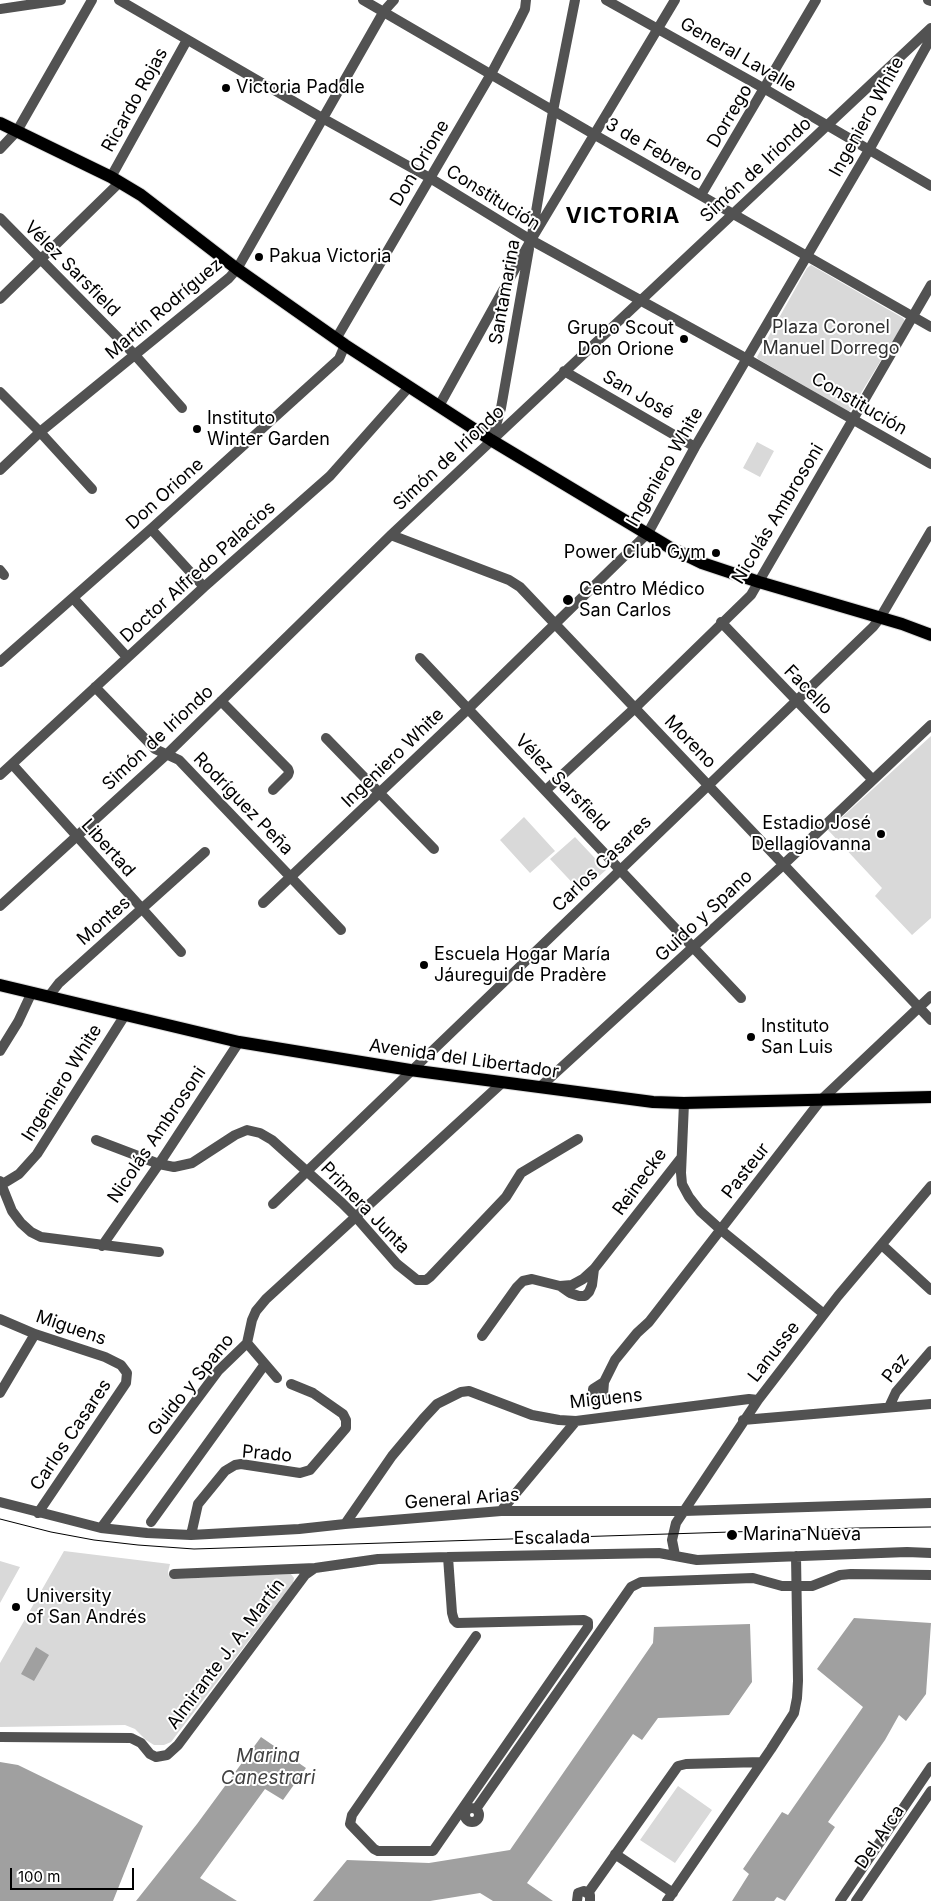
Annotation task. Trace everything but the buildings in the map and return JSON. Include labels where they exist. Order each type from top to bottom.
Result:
[{"type":"main road","points":[[0,123],[115,179],[141,195],[237,269],[340,342],[491,440],[686,556],[759,582],[917,628],[931,635]]},
{"type":"main road","name":"Avenida del Libertador","points":[[0,985],[238,1042],[410,1070],[654,1102],[684,1103],[931,1097]]},
{"type":"street","points":[[0,9],[62,0]]},
{"type":"street","points":[[0,149],[17,131],[92,0]]},
{"type":"street","name":"Constitución","points":[[119,0],[430,178],[531,240],[747,359],[931,464]]},
{"type":"street","name":"3 de Febrero","points":[[363,0],[553,111],[931,326]]},
{"type":"street","name":"Martín Rodríguez","points":[[384,11],[385,0]]},
{"type":"street","points":[[384,11],[390,0]]},
{"type":"street","name":"Martín Rodríguez","points":[[0,470],[40,432],[230,278],[324,119],[384,11],[394,0]]},
{"type":"street","name":"Don Orione","points":[[0,662],[339,359],[340,342],[430,178],[491,74],[516,27],[526,0]]},
{"type":"street","name":"Santamarina","points":[[491,440],[501,408],[553,111],[575,0]]},
{"type":"street","name":"General Lavalle","points":[[606,0],[765,89],[931,186]]},
{"type":"street","points":[[439,406],[531,240],[675,0]]},
{"type":"street","name":"Dorrego","points":[[701,195],[816,0]]},
{"type":"street","name":"Simón de Iriondo","points":[[0,906],[166,754],[391,535],[564,371],[827,125],[928,35]]},
{"type":"street","name":"Ingeniero White","points":[[263,903],[468,709],[648,533],[695,447],[869,150],[928,35]]},
{"type":"street","name":"Ricardo Rojas","points":[[0,299],[40,260],[115,179],[187,40]]},
{"type":"street","name":"Vélez Sarsfield","points":[[0,218],[134,354],[182,408]]},
{"type":"street","name":"Nicolás Ambrosoni","points":[[546,790],[635,708],[751,594],[931,284]]},
{"type":"street","name":"San José","points":[[564,371],[695,447]]},
{"type":"street","name":"Doctor Alfredo Palacios","points":[[0,774],[204,587],[330,476],[409,387]]},
{"type":"street","points":[[0,392],[92,489]]},
{"type":"street","points":[[151,529],[204,587]]},
{"type":"street","name":"Carlos Casares","points":[[273,1204],[410,1070],[797,702],[873,627],[931,530]]},
{"type":"street","name":"Moreno","points":[[391,535],[509,580],[520,587],[931,1020]]},
{"type":"street","points":[[73,598],[127,657]]},
{"type":"street","name":"Facello","points":[[721,622],[872,779]]},
{"type":"street","name":"Vélez Sarsfield","points":[[420,658],[741,998]]},
{"type":"street","name":"Rodríguez Peña","points":[[95,687],[155,748],[179,760],[341,930]]},
{"type":"street","points":[[221,701],[288,769],[288,775],[273,790]]},
{"type":"street","name":"Guido y Spano","points":[[540,1088],[783,865],[931,725]]},
{"type":"street","points":[[326,738],[434,849]]},
{"type":"street","name":"Libertad","points":[[12,764],[181,952]]},
{"type":"street","name":"Montes","points":[[49,996],[59,983],[205,852]]},
{"type":"street","points":[[0,1051],[18,1022],[32,992]]},
{"type":"street","name":"Pasteur","points":[[604,1382],[615,1360],[637,1333],[649,1322],[821,1100],[931,996]]},
{"type":"street","name":"Ingeniero White","points":[[1,1183],[19,1174],[37,1154],[125,1014]]},
{"type":"street","name":"Nicolás Ambrosoni","points":[[102,1246],[238,1042]]},
{"type":"street","name":"Guido y Spano","points":[[101,1528],[218,1371],[248,1343],[252,1320],[266,1299],[503,1082]]},
{"type":"street","name":"Reinecke","points":[[560,1286],[572,1285],[583,1279],[594,1269],[681,1158],[684,1103]]},
{"type":"street","name":"Primera Junta","points":[[96,1140],[158,1164],[174,1167],[192,1163],[234,1135],[248,1130],[260,1133],[272,1140],[307,1170],[356,1216],[397,1264],[417,1280],[426,1280],[492,1214],[506,1197],[521,1172],[578,1139]]},
{"type":"street","points":[[681,1158],[682,1184],[700,1211],[824,1314]]},
{"type":"street","points":[[1,1183],[12,1211],[31,1232],[53,1240],[159,1252]]},
{"type":"street","name":"Lanusse","points":[[675,1555],[673,1535],[676,1523],[743,1420],[824,1314],[931,1186]]},
{"type":"street","points":[[882,1245],[931,1290]]},
{"type":"street","name":"Reinecke","points":[[482,1336],[516,1287],[523,1281],[532,1279],[560,1286],[579,1296],[585,1296],[592,1285],[594,1269]]},
{"type":"street","name":"Miguens","points":[[0,1319],[35,1334],[105,1357],[121,1365],[127,1373]]},
{"type":"street","points":[[0,1393],[35,1334]]},
{"type":"street","points":[[248,1343],[277,1378]]},
{"type":"street","name":"Paz","points":[[889,1407],[896,1392],[931,1351]]},
{"type":"street","points":[[151,1522],[265,1364]]},
{"type":"street","name":"Carlos Casares","points":[[38,1513],[126,1383],[127,1373]]},
{"type":"street","name":"Prado","points":[[191,1535],[198,1504],[225,1471],[235,1465],[242,1464],[300,1473],[310,1470],[346,1428],[346,1420],[343,1414],[313,1393],[291,1384]]},
{"type":"street","name":"Miguens","points":[[344,1524],[392,1456],[423,1419],[437,1404],[461,1392],[469,1391],[532,1415],[559,1420],[576,1420],[748,1399],[758,1400]]},
{"type":"street","points":[[743,1420],[931,1404]]},
{"type":"street","points":[[501,1510],[576,1420]]},
{"type":"street","name":"General Arias","points":[[0,1502],[101,1528],[147,1534],[191,1535],[264,1532],[501,1510],[684,1511],[931,1504]]},
{"type":"street","name":"Escalada","points":[[174,1574],[315,1568],[378,1559],[448,1557],[659,1553],[697,1560],[931,1553]]},
{"type":"street","points":[[615,1854],[670,1897],[794,1713],[797,1698],[796,1556]]},
{"type":"street","points":[[448,1557],[454,1620],[476,1636]]},
{"type":"street","name":"Almirante J. A. Martín","points":[[0,1737],[131,1738],[141,1743],[150,1754],[161,1758],[173,1751],[304,1575],[315,1568]]},
{"type":"street","points":[[476,1809],[631,1587],[641,1582],[650,1581],[753,1578],[782,1586],[796,1586],[820,1584],[840,1575],[851,1574],[931,1575]]},
{"type":"street","points":[[457,1623],[486,1622],[584,1620],[588,1622],[588,1628],[433,1851],[378,1851],[350,1824],[352,1815],[486,1622]]},
{"type":"street","points":[[577,1901],[578,1893],[584,1891],[589,1897],[615,1854],[678,1766],[686,1764],[762,1762]]},
{"type":"street","points":[[840,1901],[931,1767]]},
{"type":"street","name":"Del Arca","points":[[856,1901],[931,1791]]},
{"type":"green space","name":"Plaza Coronel Manuel Dorrego","points":[[811,265],[903,318],[905,321],[850,411],[757,357],[807,268]]},
{"type":"green space","points":[[757,442],[774,451],[760,477],[743,468]]},
{"type":"green space","name":"Estadio José Dellagiovanna","points":[[931,736],[931,918],[912,935],[875,896],[882,888],[828,830]]},
{"type":"green space","points":[[524,817],[555,851],[530,873],[500,840]]},
{"type":"green space","points":[[575,837],[606,870],[581,892],[550,859]]},
{"type":"green space","points":[[64,1551],[170,1564],[169,1577],[173,1579],[291,1574],[294,1578],[293,1583],[171,1742],[164,1745],[154,1745],[135,1729],[125,1725],[0,1727],[0,1663]]},
{"type":"green space","points":[[0,1561],[20,1567],[0,1603]]},
{"type":"green space","points":[[678,1786],[712,1810],[675,1863],[640,1840]]},
{"type":"water","points":[[854,1618],[931,1623],[926,1694],[906,1721],[899,1715],[885,1740],[828,1822],[835,1827],[785,1901],[777,1897],[774,1901],[732,1901],[749,1874],[743,1869],[782,1812],[788,1815],[863,1707],[817,1669]]},
{"type":"water","points":[[750,1624],[752,1682],[729,1715],[658,1718],[642,1740],[633,1734],[527,1883],[553,1901],[493,1901],[480,1893],[430,1901],[313,1901],[347,1860],[429,1863],[510,1850],[653,1643],[654,1627]]},
{"type":"water","points":[[36,1647],[49,1655],[34,1681],[21,1674]]},
{"type":"water","name":"Marina Canestrari","points":[[261,1737],[306,1768],[283,1800],[265,1789],[200,1878],[237,1901],[136,1901],[197,1824]]},
{"type":"water","points":[[0,1762],[18,1765],[143,1826],[113,1901],[0,1901]]},
{"type":"tram line","points":[[0,1519],[51,1532],[94,1540],[194,1549],[931,1527]]},
{"type":"place","name":"Victoria Paddle","points":[[226,88]]},
{"type":"place","name":"Pakua Victoria","points":[[259,257]]},
{"type":"place","name":"Grupo Scout Don Orione","points":[[684,339]]},
{"type":"place","name":"Instituto Winter Garden","points":[[197,429]]},
{"type":"place","name":"Power Club Gym","points":[[716,553]]},
{"type":"place","name":"Centro Médico San Carlos","points":[[568,600]]},
{"type":"place","name":"Estadio José Dellagiovanna","points":[[881,834]]},
{"type":"place","name":"Escuela Hogar María Jáuregui de Pradère","points":[[424,965]]},
{"type":"place","name":"Instituto San Luis","points":[[751,1037]]},
{"type":"place","name":"Marina Nueva","points":[[732,1535]]},
{"type":"place","name":"University of San Andrés","points":[[16,1607]]},
{"type":"district","name":"VICTORIA","points":[[623,216]]}]
